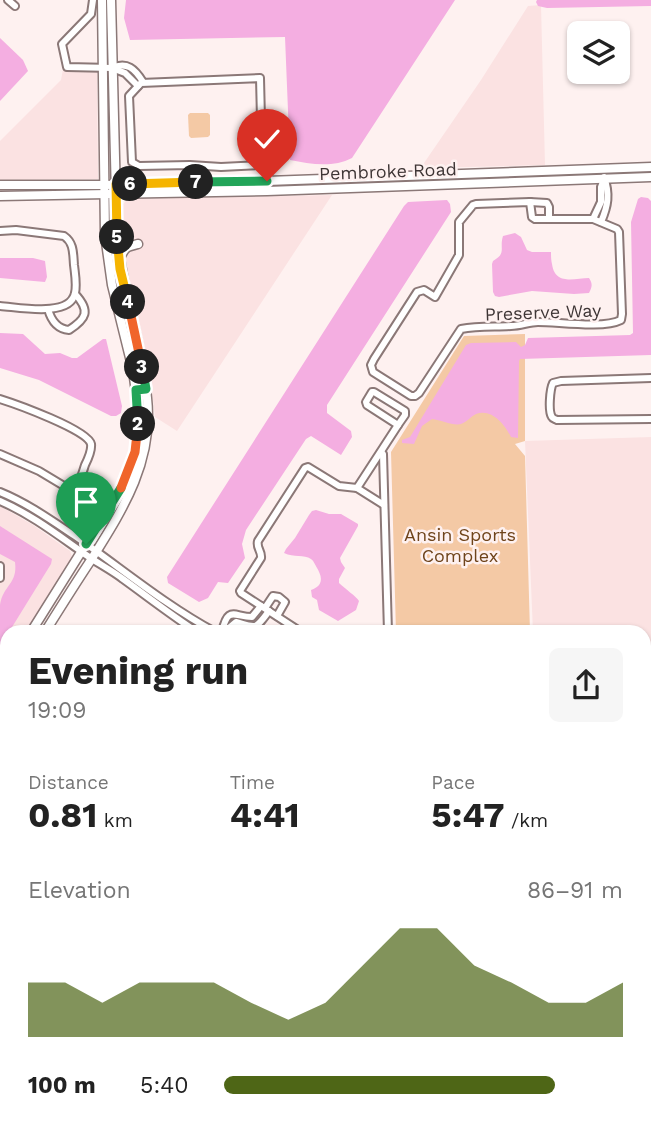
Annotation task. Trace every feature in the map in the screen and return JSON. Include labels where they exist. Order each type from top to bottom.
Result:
[{"type":"main road","points":[[49,625],[131,492],[148,438],[146,389],[119,261],[102,0]]},
{"type":"main road","points":[[35,625],[123,485],[135,452],[139,415],[136,390],[107,259],[104,185],[111,0]]},
{"type":"main road","name":"Pembroke Road","points":[[0,185],[267,181],[651,167]]},
{"type":"main road","points":[[416,175],[416,186]]},
{"type":"main road","name":"Pembroke Road","points":[[0,196],[267,191],[651,177]]},
{"type":"main road","points":[[267,181],[267,191]]},
{"type":"main road","points":[[119,261],[123,250],[138,244]]},
{"type":"main road","points":[[136,390],[146,389]]},
{"type":"street","points":[[8,0],[15,6]]},
{"type":"street","points":[[93,0],[91,14],[62,44],[67,67],[108,68],[125,72],[141,83],[260,78],[261,163],[256,166],[221,167],[134,164],[131,159],[129,96],[141,83]]},
{"type":"street","points":[[550,219],[547,203],[530,202],[532,218],[535,219],[550,219],[593,219],[601,222],[604,168]]},
{"type":"street","name":"Preserve Way","points":[[530,202],[473,205],[459,222],[459,255],[441,287],[435,297],[424,290],[417,292],[371,365],[373,372],[415,396],[461,329],[537,322],[562,325],[618,322],[622,314],[619,232],[601,222]]},
{"type":"street","points":[[593,219],[603,207]]},
{"type":"street","points":[[0,230],[59,234],[69,240],[73,248],[75,294],[71,302],[64,306],[48,309],[0,306]]},
{"type":"street","points":[[48,309],[59,328],[69,330],[82,321],[85,312],[75,294]]},
{"type":"street","points":[[651,379],[561,381],[553,383],[550,389],[551,414],[553,418],[562,421],[651,419]]},
{"type":"street","points":[[357,488],[405,415],[405,411],[372,392],[367,405],[398,425]]},
{"type":"street","points":[[0,399],[56,421],[88,438],[91,443],[79,483],[72,487],[0,454]]},
{"type":"street","points":[[381,452],[388,625]]},
{"type":"street","points":[[290,625],[240,591],[261,558],[258,541],[305,468],[308,467],[340,486],[357,488],[384,505]]},
{"type":"street","points":[[0,492],[32,508],[94,555],[204,625]]},
{"type":"street","points":[[0,501],[84,548]]},
{"type":"street","points":[[94,555],[186,625]]},
{"type":"street","points":[[0,566],[0,578]]},
{"type":"street","points":[[224,625],[231,614],[252,617],[265,608],[273,596],[285,601],[277,616]]},
{"type":"shaded area","points":[[126,0],[455,0],[352,158],[321,164],[290,160],[285,37],[130,40],[124,18]]},
{"type":"shaded area","points":[[537,0],[651,0],[651,6],[547,8],[538,6]]},
{"type":"shaded area","points":[[541,5],[545,165],[425,168],[424,163],[528,6]]},
{"type":"shaded area","points":[[0,38],[23,60],[28,71],[0,101]]},
{"type":"shaded area","points":[[97,63],[98,179],[0,180],[0,141],[61,80],[64,64]]},
{"type":"shaded area","points":[[332,195],[177,431],[155,417],[150,374],[125,260],[122,205],[128,199]]},
{"type":"shaded area","points":[[641,197],[651,201],[651,355],[520,359],[518,438],[511,437],[493,415],[482,413],[458,424],[432,419],[422,426],[414,444],[402,443],[402,440],[410,437],[466,345],[516,342],[521,347],[528,338],[633,333],[631,222]]},
{"type":"shaded area","points":[[447,200],[451,212],[327,405],[327,413],[351,431],[352,437],[341,455],[311,436],[306,439],[246,530],[242,544],[245,558],[228,583],[218,582],[208,598],[199,602],[168,583],[167,577],[404,206],[408,202]]},
{"type":"shaded area","points":[[515,233],[521,237],[527,250],[551,252],[554,271],[561,278],[589,278],[592,286],[589,293],[532,291],[495,296],[492,264],[501,253],[503,236]]},
{"type":"shaded area","points":[[0,258],[33,258],[45,261],[45,282],[0,278]]},
{"type":"shaded area","points":[[0,333],[23,334],[45,354],[60,353],[72,358],[77,358],[106,339],[122,406],[121,413],[111,416],[39,380],[0,368]]},
{"type":"shaded area","points":[[651,437],[651,625],[533,625],[525,441]]},
{"type":"shaded area","points":[[0,506],[70,551],[73,560],[32,625],[0,625]]},
{"type":"shaded area","points":[[316,510],[341,514],[358,524],[340,558],[345,568],[339,583],[359,601],[356,610],[338,621],[319,610],[317,600],[312,597],[311,590],[320,584],[321,578],[313,561],[284,553],[309,515]]},
{"type":"shaded area","points":[[0,526],[52,559],[13,625],[0,625],[0,605],[14,575],[15,562],[0,554]]},
{"type":"green space","points":[[190,113],[210,115],[208,137],[189,136]]},
{"type":"green space","name":"Ansin Sports Complex","points":[[525,334],[525,441],[515,444],[525,456],[530,625],[396,625],[391,452],[464,336]]},
{"type":"route","points":[[86,544],[123,485],[135,452],[139,415],[136,390],[146,389],[119,261],[116,184],[267,181]]}]
